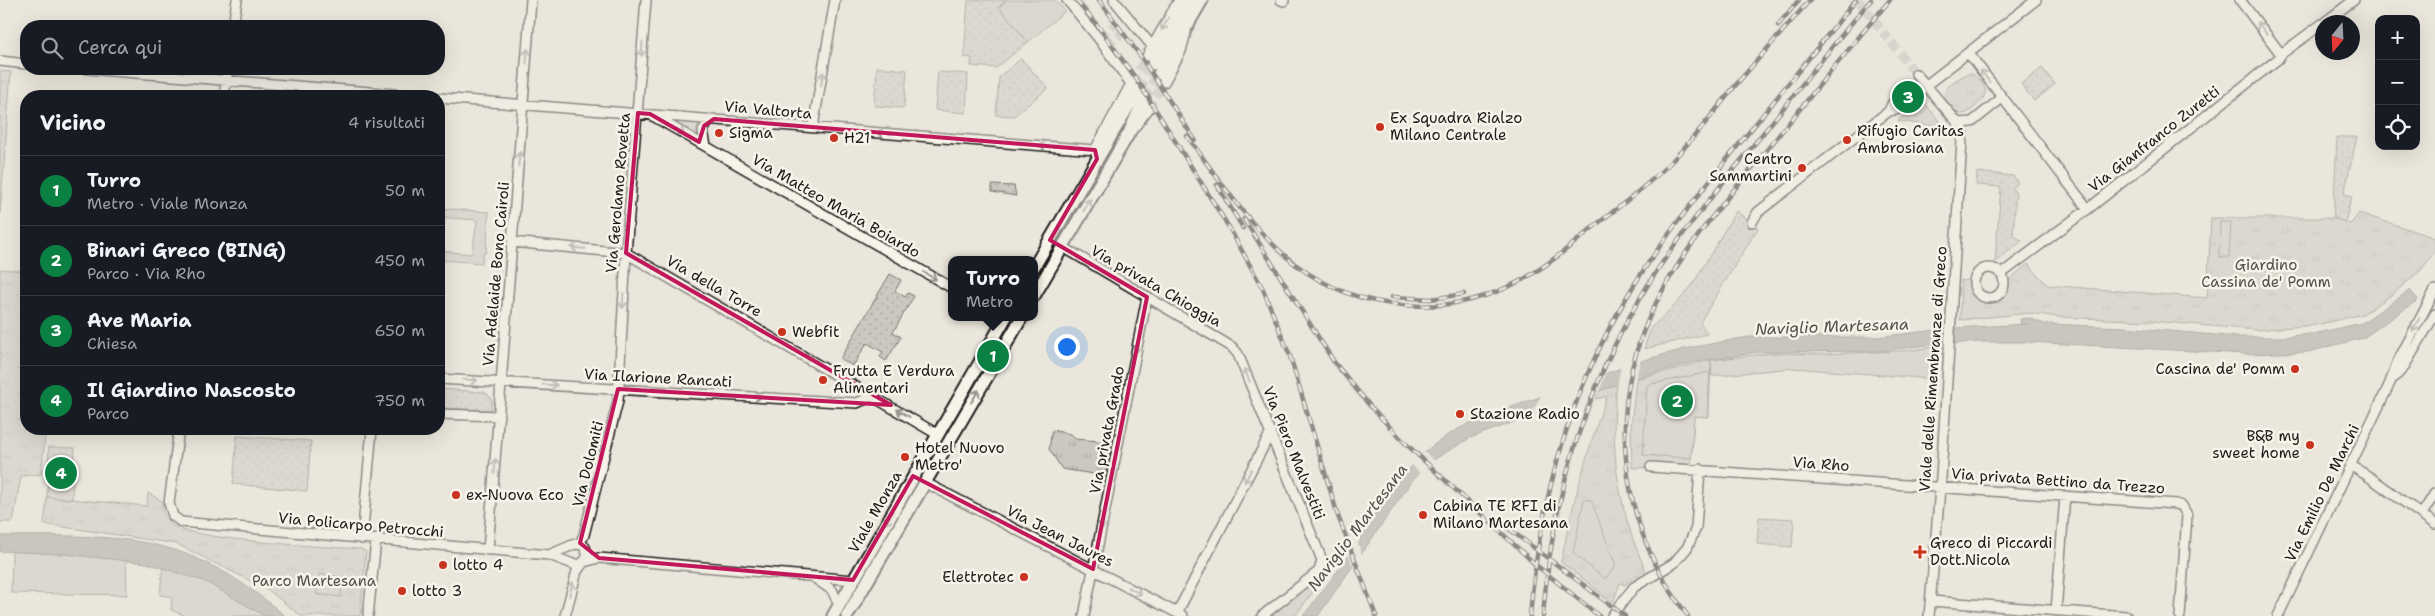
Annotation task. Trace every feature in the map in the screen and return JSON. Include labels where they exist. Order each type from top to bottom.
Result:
[{"type":"main road","points":[[1156,69],[1190,0]]},
{"type":"main road","points":[[1156,69],[1186,28],[1202,0]]},
{"type":"main road","points":[[1038,289],[1129,133],[1139,93]]},
{"type":"main road","points":[[1038,260],[1096,154],[1139,93]]},
{"type":"main road","points":[[1050,240],[1063,247]]},
{"type":"main road","name":"Viale Monza","points":[[833,616],[1002,321]]},
{"type":"main road","name":"Viale Monza","points":[[847,616],[1019,322]]},
{"type":"street","points":[[234,20],[237,0]]},
{"type":"street","name":"Via Adelaide Bono Cairoli","points":[[488,550],[531,0]]},
{"type":"street","name":"Via Gerolamo Rovetta","points":[[618,389],[626,253],[646,0]]},
{"type":"street","points":[[814,127],[835,0]]},
{"type":"street","points":[[1066,0],[1100,38],[1139,93]]},
{"type":"street","points":[[1114,0],[1131,27],[1152,46],[1156,69]]},
{"type":"street","points":[[1152,46],[1179,0]]},
{"type":"street","points":[[1752,222],[1758,212],[1889,112],[1897,111],[1917,96],[1926,86],[2036,0]]},
{"type":"street","name":"Via Gianfranco Zuretti","points":[[2334,15],[2354,0]]},
{"type":"street","points":[[2242,1],[2281,54]]},
{"type":"street","name":"Via Gianfranco Zuretti","points":[[2001,274],[2088,209],[2278,59],[2281,54],[2315,29]]},
{"type":"street","points":[[1968,54],[2088,209]]},
{"type":"street","points":[[0,61],[20,63]]},
{"type":"street","points":[[1916,74],[1954,121],[1963,124],[1972,122],[2002,98]]},
{"type":"street","points":[[156,75],[342,90]]},
{"type":"street","points":[[225,90],[227,75]]},
{"type":"street","name":"Via Valtorta","points":[[445,98],[814,127],[1096,154]]},
{"type":"street","name":"Via Matteo Maria Boiardo","points":[[650,114],[948,286]]},
{"type":"street","points":[[706,146],[703,131],[708,122],[714,119]]},
{"type":"street","name":"Viale delle Rimembranze di Greco","points":[[1929,616],[1940,487],[1963,124]]},
{"type":"street","name":"Via della Torre","points":[[512,242],[626,253],[868,392],[937,434]]},
{"type":"street","name":"Via privata Chioggia","points":[[1063,247],[1236,350]]},
{"type":"street","points":[[2390,383],[2397,363],[2435,290]]},
{"type":"street","name":"Via privata Grado","points":[[1084,616],[1147,297]]},
{"type":"street","points":[[2390,383],[2404,367],[2435,314]]},
{"type":"street","name":"Via Piero Malvestiti","points":[[1236,350],[1321,556],[1321,567],[1315,575],[1262,616]]},
{"type":"street","name":"Via Ilarione Rancati","points":[[445,379],[857,403],[866,399],[868,392]]},
{"type":"street","name":"Via Emilio De Marchi","points":[[2278,616],[2390,383]]},
{"type":"street","name":"Via Dolomiti","points":[[565,616],[573,581],[588,554],[583,545],[584,535],[618,401],[618,389]]},
{"type":"street","points":[[445,414],[499,416]]},
{"type":"street","points":[[1180,614],[1271,432]]},
{"type":"street","name":"Via Policarpo Petrocchi","points":[[178,435],[169,503],[173,516],[184,523],[549,555],[569,561]]},
{"type":"street","points":[[362,539],[371,435]]},
{"type":"street","points":[[2350,465],[2435,524]]},
{"type":"street","name":"Via Rho","points":[[1650,466],[1940,487]]},
{"type":"street","points":[[1612,616],[1634,587],[1674,563],[1687,548],[1696,528],[1700,469]]},
{"type":"street","name":"Via Jean Jaures","points":[[924,482],[1180,614]]},
{"type":"street","name":"Via privata Bettino da Trezzo","points":[[1940,487],[2176,504],[2182,506],[2186,514],[2180,616]]},
{"type":"street","points":[[2422,514],[2435,493]]},
{"type":"street","points":[[2056,611],[2065,496]]},
{"type":"street","points":[[368,616],[376,540]]},
{"type":"street","points":[[599,558],[583,545],[575,544],[568,548],[566,553],[569,561],[576,565],[599,558],[853,580]]},
{"type":"street","name":"Via Policarpo Petrocchi","points":[[549,555],[568,548]]},
{"type":"street","points":[[809,576],[830,587],[839,605]]},
{"type":"street","points":[[1931,601],[2126,616]]},
{"type":"highlighted area","points":[[638,113],[650,114],[699,142],[704,126],[714,119],[1095,150],[1097,159],[1050,240],[1147,297],[1093,569],[913,476],[853,580],[599,558],[580,543],[618,389],[891,405],[626,253]]},
{"type":"green space","points":[[968,0],[1007,0],[999,7],[1028,42],[996,68],[971,66],[972,58],[964,57]]},
{"type":"green space","points":[[1007,0],[1055,0],[1065,11],[1028,42],[999,7]]},
{"type":"green space","points":[[1021,59],[1048,88],[1014,116],[996,115],[999,77]]},
{"type":"green space","points":[[877,67],[907,70],[904,108],[874,106]]},
{"type":"green space","points":[[2042,68],[2055,84],[2034,101],[2021,84]]},
{"type":"green space","points":[[0,71],[11,72],[0,215]]},
{"type":"green space","points":[[938,72],[968,74],[966,113],[935,110]]},
{"type":"green space","points":[[1970,73],[1976,76],[1983,84],[1985,88],[1984,97],[1967,113],[1961,114],[1950,106],[1945,98],[1945,92],[1952,83]]},
{"type":"green space","points":[[1924,102],[1943,126],[1946,128],[1898,121]]},
{"type":"green space","points":[[678,121],[701,122],[697,128],[697,136],[678,125]]},
{"type":"green space","points":[[2337,137],[2357,137],[2344,194],[2352,196],[2345,222],[2333,218]]},
{"type":"green space","points":[[1977,172],[2013,176],[2018,183],[2012,188],[2016,193],[2013,235],[2022,241],[1995,262],[2001,187],[1976,185]]},
{"type":"green space","points":[[992,185],[1014,186],[1016,196],[992,192]]},
{"type":"green space","points":[[445,208],[489,212],[486,253],[483,253],[482,263],[445,260],[445,252],[472,254],[477,220],[445,217]]},
{"type":"green space","points":[[1736,211],[1758,228],[1700,322],[1707,334],[1644,349],[1651,328],[1677,303],[1693,284]]},
{"type":"green space","name":"Giardino Cassina de' Pomm","points":[[2359,213],[2435,238],[2435,251],[2421,270],[2393,294],[2363,314],[2316,325],[2257,330],[2152,321],[2059,317],[2029,313],[1960,320],[1961,280],[1969,281],[1974,297],[1978,300],[1987,303],[2000,302],[2009,280],[2028,264],[2047,285],[2207,298],[2211,218],[2333,218],[2351,224]]},
{"type":"green space","points":[[2220,222],[2231,222],[2229,257],[2219,257]]},
{"type":"green space","points":[[0,269],[20,271],[20,435],[45,435],[41,474],[21,476],[13,522],[0,522]]},
{"type":"green space","points":[[890,274],[901,280],[895,291],[905,297],[908,293],[914,296],[893,332],[901,337],[886,361],[880,357],[883,352],[867,343],[853,366],[840,359]]},
{"type":"green space","points":[[1937,347],[1934,379],[1793,368],[1712,376],[1711,360],[1772,353],[1821,354],[1901,351]]},
{"type":"green space","points":[[1711,360],[1709,417],[1694,416],[1691,466],[1632,468],[1631,427],[1636,379]]},
{"type":"green space","points":[[1710,372],[1707,417],[1694,416],[1691,458],[1643,455],[1647,385]]},
{"type":"green space","points":[[1617,384],[1614,433],[1618,480],[1629,526],[1646,571],[1635,576],[1625,585],[1620,583],[1613,602],[1561,562],[1581,478],[1607,396],[1596,399],[1599,391]]},
{"type":"green space","points":[[445,389],[484,392],[491,400],[491,410],[445,408]]},
{"type":"green space","points":[[1052,430],[1070,434],[1075,439],[1111,442],[1106,476],[1062,469],[1049,449]]},
{"type":"green space","points":[[237,436],[311,441],[307,491],[233,484]]},
{"type":"green space","points":[[49,447],[75,448],[72,499],[47,497]]},
{"type":"green space","name":"Parco Martesana","points":[[148,493],[162,501],[162,508],[169,523],[184,530],[232,539],[361,549],[366,552],[360,616],[301,616],[267,589],[177,544],[44,524],[47,497],[147,506]]},
{"type":"green space","points":[[1584,499],[1591,500],[1616,566],[1605,579],[1573,553]]},
{"type":"green space","points":[[1759,517],[1794,519],[1792,547],[1757,544]]},
{"type":"green space","points":[[12,551],[126,558],[127,595],[11,593]]},
{"type":"green space","points":[[1333,562],[1295,616],[1271,616],[1320,577]]},
{"type":"green space","points":[[163,564],[215,585],[266,616],[186,616],[171,610],[172,597],[160,595]]},
{"type":"green space","points":[[319,574],[343,577],[341,597],[316,594]]},
{"type":"shaded area","points":[[2410,290],[2418,300],[2363,338],[2308,352],[2246,354],[2028,342],[1986,342],[1936,344],[1881,351],[1758,352],[1695,362],[1635,378],[1470,438],[1435,459],[1412,481],[1318,616],[1303,616],[1360,542],[1361,535],[1396,483],[1427,450],[1449,434],[1478,419],[1641,361],[1684,349],[1748,337],[1878,337],[1953,328],[2028,324],[2021,324],[2020,319],[2029,318],[2044,324],[2125,327],[2237,337],[2283,337],[2318,333],[2362,323]]},
{"type":"shaded area","points":[[0,536],[86,536],[129,540],[171,549],[202,561],[231,576],[285,616],[265,616],[206,582],[147,563],[64,554],[0,551]]},
{"type":"pier","points":[[1641,358],[1635,381],[1617,387],[1621,366]]},
{"type":"pier","points":[[1607,371],[1598,394],[1528,420],[1543,392]]},
{"type":"pier","points":[[1423,451],[1436,462],[1422,475],[1411,464]]},
{"type":"pier","points":[[1357,541],[1363,557],[1354,569],[1348,553]]},
{"type":"tunnel","points":[[1858,0],[1916,74]]},
{"type":"tunnel","points":[[1101,37],[1120,20]]},
{"type":"tunnel","points":[[1107,45],[1127,29]]},
{"type":"tunnel","points":[[1132,82],[1147,56]]},
{"type":"tunnel","points":[[1138,90],[1153,64]]},
{"type":"tunnel","points":[[1144,99],[1159,74]]},
{"type":"tunnel","points":[[1149,108],[1164,82]]},
{"type":"railway","points":[[1076,0],[1098,26],[1137,80],[1230,229],[1263,289],[1290,356],[1338,516],[1376,616]]},
{"type":"railway","points":[[1099,0],[1141,57],[1195,140]]},
{"type":"railway","points":[[1778,25],[1799,0]]},
{"type":"railway","points":[[1187,136],[1237,204],[1264,236],[1295,264],[1320,281],[1348,293],[1376,301],[1406,305],[1436,305],[1465,301],[1494,293],[1542,268],[1636,194],[1689,143],[1735,86],[1810,0]]},
{"type":"railway","points":[[1530,616],[1534,575],[1549,493],[1572,413],[1605,337],[1637,280],[1676,224],[1856,0]]},
{"type":"railway","points":[[1543,616],[1555,523],[1566,478],[1579,433],[1595,389],[1614,347],[1636,306],[1672,249],[1871,0]]},
{"type":"railway","points":[[1688,616],[1664,581],[1646,543],[1633,504],[1626,463],[1625,422],[1630,381],[1640,340],[1657,301],[1695,240],[1890,0]]},
{"type":"railway","points":[[1217,185],[1243,228]]},
{"type":"railway","points":[[1244,219],[1334,362],[1370,406],[1403,441],[1536,565],[1599,616]]},
{"type":"railway","points":[[1392,297],[1431,299],[1464,294]]},
{"type":"railway","points":[[1497,520],[1625,616]]},
{"type":"place","name":"Ave Maria","points":[[1908,97]]},
{"type":"place","name":"Ex Squadra Rialzo Milano Centrale","points":[[1380,127]]},
{"type":"place","name":"Sigma","points":[[719,133]]},
{"type":"place","name":"H21","points":[[834,138]]},
{"type":"place","name":"Rifugio Caritas Ambrosiana","points":[[1847,140]]},
{"type":"place","name":"Centro Sammartini","points":[[1802,168]]},
{"type":"place","name":"Webfit","points":[[782,332]]},
{"type":"place","name":"Turro","points":[[993,356]]},
{"type":"place","name":"Cascina de' Pomm","points":[[2295,369]]},
{"type":"place","name":"Frutta E Verdura Alimentari","points":[[823,380]]},
{"type":"place","name":"Binari Greco (BING)","points":[[1677,401]]},
{"type":"place","name":"Stazione Radio","points":[[1460,414]]},
{"type":"place","name":"B&B my sweet home","points":[[2310,445]]},
{"type":"place","name":"Hotel Nuovo Metro'","points":[[905,457]]},
{"type":"place","name":"Il Giardino Nascosto","points":[[61,473]]},
{"type":"place","name":"ex-Nuova Eco","points":[[456,495]]},
{"type":"place","name":"Cabina TE RFI di Milano Martesana","points":[[1423,515]]},
{"type":"place","name":"Greco di Piccardi Dott.Nicola","points":[[1920,552]]},
{"type":"place","name":"lotto 4","points":[[443,565]]},
{"type":"place","name":"Elettrotec","points":[[1024,577]]},
{"type":"place","name":"lotto 3","points":[[402,591]]},
{"type":"water label","name":"Naviglio Martesana","points":[[1832,326]]},
{"type":"water label","name":"Naviglio Martesana","points":[[1357,527]]}]
